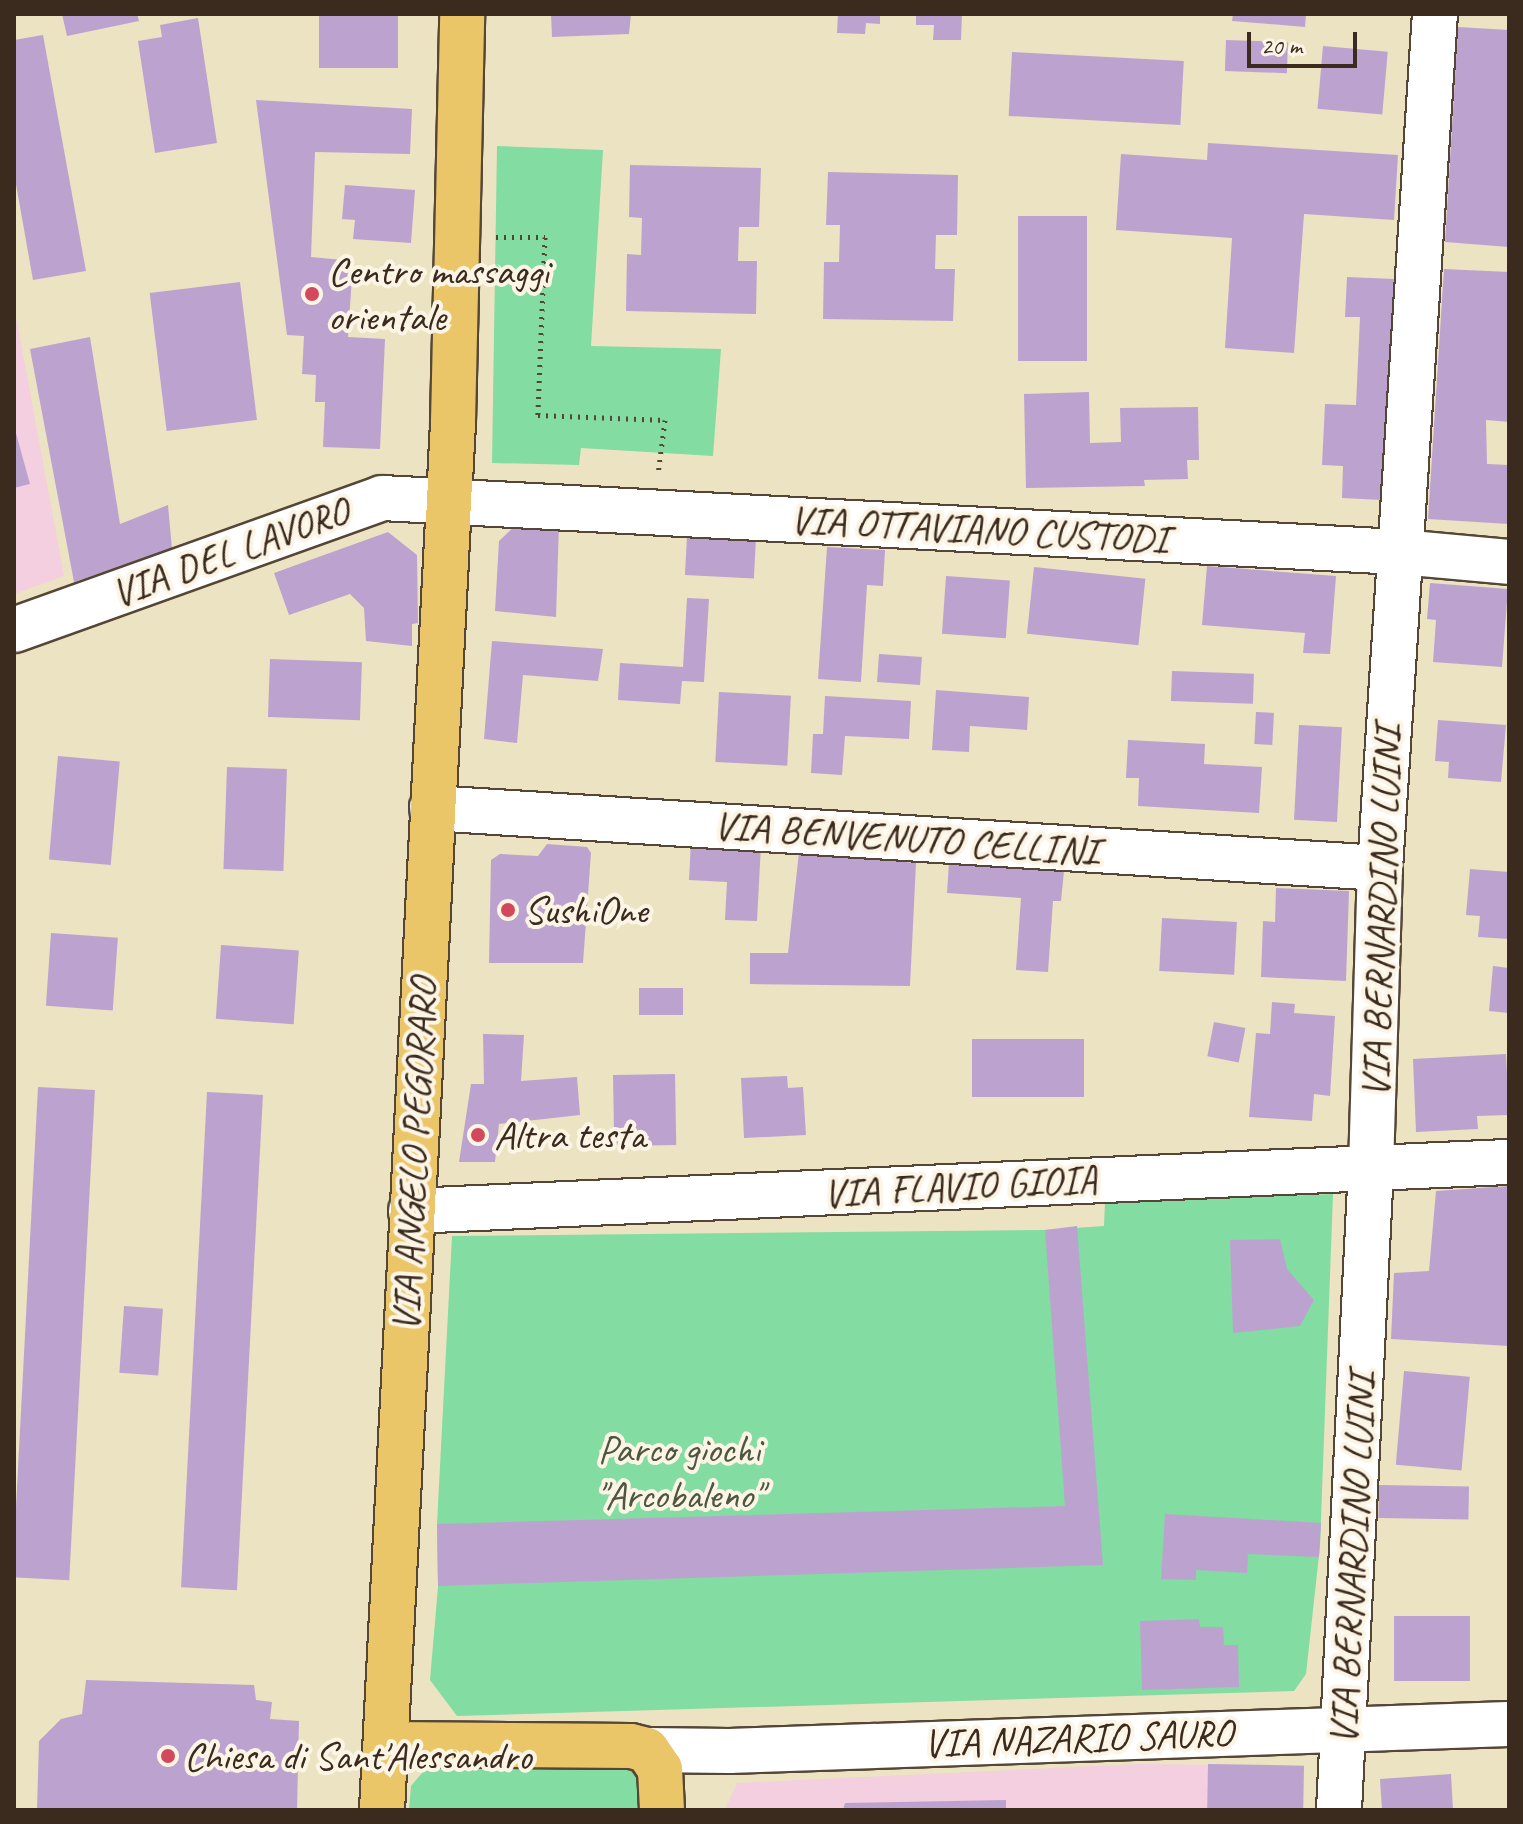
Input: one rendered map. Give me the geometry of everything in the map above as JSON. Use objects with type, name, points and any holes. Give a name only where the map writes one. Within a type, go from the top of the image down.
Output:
[{"type":"main road","name":"VIA ANGELO PEGORARO","points":[[382,1810],[388,1744],[389,1653],[449,501],[462,14]]},
{"type":"main road","points":[[388,1744],[631,1746],[647,1750],[660,1769],[662,1802]]},
{"type":"street","name":"VIA BERNARDINO LUINI","points":[[1339,1810],[1371,1168],[1380,868],[1435,14]]},
{"type":"street","name":"VIA DEL LAVORO","points":[[14,630],[382,498],[449,501]]},
{"type":"street","name":"VIA OTTAVIANO CUSTODI","points":[[449,501],[1400,552],[1509,562]]},
{"type":"street","name":"VIA BENVENUTO CELLINI","points":[[432,808],[1380,868]]},
{"type":"street","name":"VIA FLAVIO GIOIA","points":[[411,1211],[1509,1162]]},
{"type":"street","name":"VIA NAZARIO SAURO","points":[[647,1750],[708,1751],[1509,1724]]},
{"type":"street","points":[[662,1802],[678,1769],[708,1751]]},
{"type":"path","points":[[457,238],[545,237],[538,415],[665,420],[653,512]]},
{"type":"shaded area","points":[[14,306],[64,576],[14,594]]},
{"type":"shaded area","points":[[1140,1764],[1304,1766],[1302,1810],[725,1810],[737,1783]]},
{"type":"green space","points":[[497,146],[603,150],[591,346],[721,349],[713,456],[581,448],[579,465],[492,463]]},
{"type":"green space","name":"Parco giochi \"Arcobaleno\"","points":[[1333,1194],[1320,1546],[1306,1674],[1294,1691],[457,1716],[430,1680],[438,1587],[437,1524],[452,1236],[1045,1230],[1104,1226],[1105,1202]]},
{"type":"green space","points":[[486,1757],[638,1768],[642,1810],[409,1810],[411,1786],[427,1767]]},
{"type":"building","points":[[62,14],[137,14],[139,21],[67,36]]},
{"type":"building","points":[[319,14],[398,14],[398,68],[319,68]]},
{"type":"building","points":[[551,14],[631,14],[629,34],[552,37]]},
{"type":"building","points":[[838,14],[880,14],[880,24],[866,23],[865,34],[837,33]]},
{"type":"building","points":[[916,14],[962,14],[961,40],[933,40],[934,25],[916,25]]},
{"type":"building","points":[[1233,14],[1306,14],[1305,27],[1232,21]]},
{"type":"building","points":[[198,18],[217,143],[155,153],[138,41],[162,37],[160,25]]},
{"type":"building","points":[[1458,27],[1509,30],[1509,247],[1445,242]]},
{"type":"building","points":[[43,35],[86,271],[33,280],[14,173],[14,40]]},
{"type":"building","points":[[1226,40],[1288,42],[1287,73],[1225,71]]},
{"type":"building","points":[[1323,46],[1388,52],[1382,114],[1318,109]]},
{"type":"building","points":[[1012,52],[1184,61],[1180,125],[1009,116]]},
{"type":"building","points":[[256,100],[412,109],[410,154],[315,152],[311,257],[353,261],[348,337],[385,339],[380,449],[323,447],[325,402],[315,402],[316,375],[302,374],[304,336],[287,335]]},
{"type":"building","points":[[1208,143],[1398,155],[1394,220],[1304,214],[1294,353],[1225,348],[1232,238],[1116,230],[1121,154],[1207,160]]},
{"type":"building","points":[[630,165],[761,168],[759,227],[739,227],[738,261],[757,261],[756,314],[626,311],[627,254],[641,255],[642,218],[629,217]]},
{"type":"building","points":[[828,172],[958,175],[957,235],[936,235],[935,269],[955,269],[953,321],[823,319],[824,262],[839,262],[840,225],[826,225]]},
{"type":"building","points":[[345,185],[415,190],[411,243],[353,239],[355,220],[342,219]]},
{"type":"building","points":[[1018,216],[1087,216],[1087,361],[1018,361]]},
{"type":"building","points":[[1444,269],[1509,272],[1509,422],[1486,420],[1487,464],[1509,465],[1509,524],[1428,519]]},
{"type":"building","points":[[1347,277],[1394,279],[1382,500],[1342,498],[1343,466],[1322,465],[1325,404],[1356,405],[1360,317],[1345,317]]},
{"type":"building","points":[[240,282],[257,420],[167,431],[150,293]]},
{"type":"building","points":[[90,337],[120,524],[168,505],[172,549],[74,582],[30,349]]},
{"type":"building","points":[[1089,392],[1090,443],[1121,442],[1120,408],[1198,407],[1199,460],[1187,460],[1188,479],[1144,480],[1145,486],[1026,488],[1024,394]]},
{"type":"building","points":[[14,426],[30,484],[14,488]]},
{"type":"building","points":[[517,524],[559,524],[556,617],[495,611],[499,541]]},
{"type":"building","points":[[388,532],[417,555],[418,623],[412,624],[412,646],[366,641],[364,608],[350,594],[289,615],[274,573]]},
{"type":"building","points":[[687,536],[756,540],[754,579],[685,575]]},
{"type":"building","points":[[827,547],[885,550],[883,586],[867,585],[861,682],[818,679]]},
{"type":"building","points":[[1207,566],[1336,576],[1330,654],[1303,653],[1305,633],[1202,625]]},
{"type":"building","points":[[1034,567],[1145,579],[1138,645],[1027,634]]},
{"type":"building","points":[[946,576],[1010,580],[1006,638],[942,634]]},
{"type":"building","points":[[1430,583],[1508,589],[1502,667],[1433,662],[1436,620],[1427,619]]},
{"type":"building","points":[[687,598],[709,599],[704,682],[682,681],[680,704],[618,700],[620,663],[683,667]]},
{"type":"building","points":[[492,641],[603,649],[598,681],[523,675],[517,743],[484,739]]},
{"type":"building","points":[[879,654],[922,657],[920,685],[877,682]]},
{"type":"building","points":[[270,659],[362,662],[360,720],[268,717]]},
{"type":"building","points":[[1172,671],[1254,674],[1253,704],[1171,701]]},
{"type":"building","points":[[936,690],[1029,697],[1027,730],[970,726],[969,752],[932,750]]},
{"type":"building","points":[[719,692],[791,696],[787,766],[715,762]]},
{"type":"building","points":[[825,696],[911,701],[909,739],[845,736],[842,775],[811,773],[813,734],[823,734]]},
{"type":"building","points":[[1256,712],[1274,713],[1272,745],[1254,744]]},
{"type":"building","points":[[1438,720],[1506,725],[1501,782],[1448,778],[1449,762],[1435,761]]},
{"type":"building","points":[[1299,725],[1342,727],[1337,822],[1294,820]]},
{"type":"building","points":[[1128,740],[1205,744],[1204,764],[1262,767],[1259,813],[1138,806],[1139,778],[1126,778]]},
{"type":"building","points":[[58,756],[120,761],[111,865],[49,860]]},
{"type":"building","points":[[227,767],[287,769],[283,871],[223,869]]},
{"type":"building","points":[[691,841],[761,845],[757,921],[725,920],[727,882],[689,880]]},
{"type":"building","points":[[547,844],[587,847],[591,853],[583,963],[489,963],[491,860],[500,854],[538,856]]},
{"type":"building","points":[[799,852],[916,863],[910,986],[750,984],[750,953],[788,953]]},
{"type":"building","points":[[949,862],[1064,871],[1061,901],[1053,901],[1048,972],[1016,970],[1021,898],[947,893]]},
{"type":"building","points":[[1470,869],[1509,872],[1509,939],[1478,937],[1480,916],[1466,915]]},
{"type":"building","points":[[1276,888],[1349,891],[1346,981],[1261,977],[1263,921],[1275,922]]},
{"type":"building","points":[[1162,918],[1237,922],[1234,975],[1159,971]]},
{"type":"building","points":[[51,933],[118,938],[113,1010],[46,1006]]},
{"type":"building","points":[[221,945],[299,950],[294,1024],[216,1019]]},
{"type":"building","points":[[1493,966],[1509,968],[1509,1013],[1489,1011]]},
{"type":"building","points":[[639,988],[683,988],[683,1015],[639,1015]]},
{"type":"building","points":[[1272,1002],[1295,1004],[1294,1013],[1335,1016],[1330,1096],[1314,1094],[1312,1121],[1249,1117],[1256,1033],[1270,1034]]},
{"type":"building","points":[[1214,1022],[1245,1028],[1239,1062],[1207,1056]]},
{"type":"building","points":[[483,1034],[524,1035],[521,1081],[577,1077],[580,1115],[499,1124],[495,1162],[459,1162],[471,1084],[484,1084]]},
{"type":"building","points":[[972,1039],[1084,1039],[1084,1097],[972,1097]]},
{"type":"building","points":[[1506,1054],[1509,1115],[1477,1116],[1478,1129],[1416,1132],[1413,1059]]},
{"type":"building","points":[[675,1074],[676,1145],[614,1146],[613,1075]]},
{"type":"building","points":[[787,1076],[788,1088],[803,1087],[806,1135],[744,1138],[741,1078]]},
{"type":"building","points":[[38,1087],[95,1090],[69,1580],[14,1577]]},
{"type":"building","points":[[207,1092],[263,1095],[237,1590],[181,1587]]},
{"type":"building","points":[[1509,1186],[1509,1346],[1391,1339],[1394,1273],[1429,1271],[1436,1191]]},
{"type":"building","points":[[1077,1226],[1103,1565],[438,1586],[437,1524],[1065,1506],[1045,1230]]},
{"type":"building","points":[[1280,1239],[1287,1269],[1314,1300],[1300,1326],[1233,1333],[1230,1240]]},
{"type":"building","points":[[124,1306],[163,1309],[158,1376],[119,1373]]},
{"type":"building","points":[[1404,1371],[1470,1377],[1462,1470],[1396,1465]]},
{"type":"building","points":[[1379,1485],[1469,1487],[1468,1520],[1378,1518]]},
{"type":"building","points":[[1165,1514],[1321,1523],[1319,1557],[1248,1554],[1247,1573],[1196,1570],[1196,1580],[1161,1579]]},
{"type":"building","points":[[1394,1616],[1470,1616],[1470,1681],[1394,1681]]},
{"type":"building","points":[[1199,1619],[1200,1627],[1223,1627],[1224,1645],[1238,1645],[1239,1687],[1142,1690],[1140,1621]]},
{"type":"building","name":"Chiesa di Sant'Alessandro","points":[[86,1680],[254,1685],[256,1700],[272,1702],[270,1719],[299,1721],[297,1810],[37,1810],[39,1741],[61,1719],[82,1714]]},
{"type":"building","points":[[1208,1764],[1304,1766],[1303,1810],[1207,1810]]},
{"type":"building","points":[[1451,1774],[1453,1810],[1382,1810],[1380,1779]]},
{"type":"building","points":[[1006,1800],[1006,1810],[843,1810],[845,1803]]},
{"type":"place","name":"Centro massaggi orientale","points":[[312,294]]},
{"type":"place","name":"SushiOne","points":[[508,910]]},
{"type":"place","name":"Altra testa","points":[[478,1135]]},
{"type":"place","name":"Chiesa di Sant'Alessandro","points":[[168,1756]]}]
